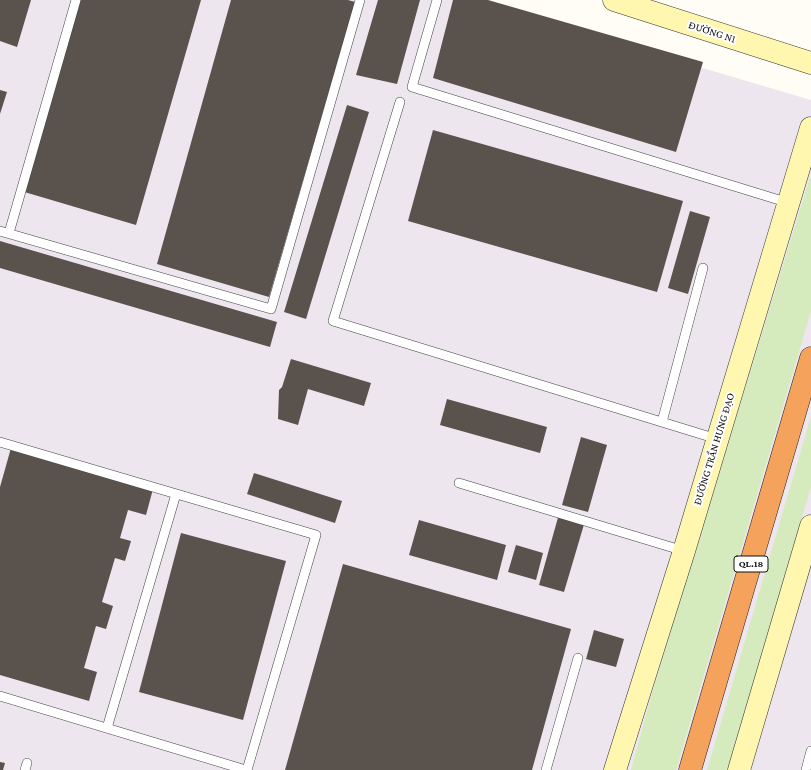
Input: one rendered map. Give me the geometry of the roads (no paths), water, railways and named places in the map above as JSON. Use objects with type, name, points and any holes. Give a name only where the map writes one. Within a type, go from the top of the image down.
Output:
[{"type":"highway","name":"QL.18","points":[[690,770],[811,358]]},
{"type":"main road","name":"ĐƯỜNG N1","points":[[614,0],[811,63]]},
{"type":"main road","name":"ĐƯỜNG TRẦN HƯNG ĐẠO","points":[[615,770],[684,550],[811,128]]},
{"type":"main road","points":[[739,770],[811,526]]},
{"type":"lane","points":[[76,0],[4,232],[271,309],[360,0]]},
{"type":"lane","points":[[436,0],[412,87],[789,203]]},
{"type":"lane","points":[[400,102],[332,321],[717,439]]},
{"type":"lane","points":[[662,422],[703,268]]},
{"type":"lane","points":[[0,442],[316,535],[246,770],[0,696]]},
{"type":"lane","points":[[459,483],[684,550]]},
{"type":"lane","points":[[107,728],[176,494]]},
{"type":"lane","points":[[546,770],[578,658]]},
{"type":"lane","points":[[806,770],[811,751]]}]
